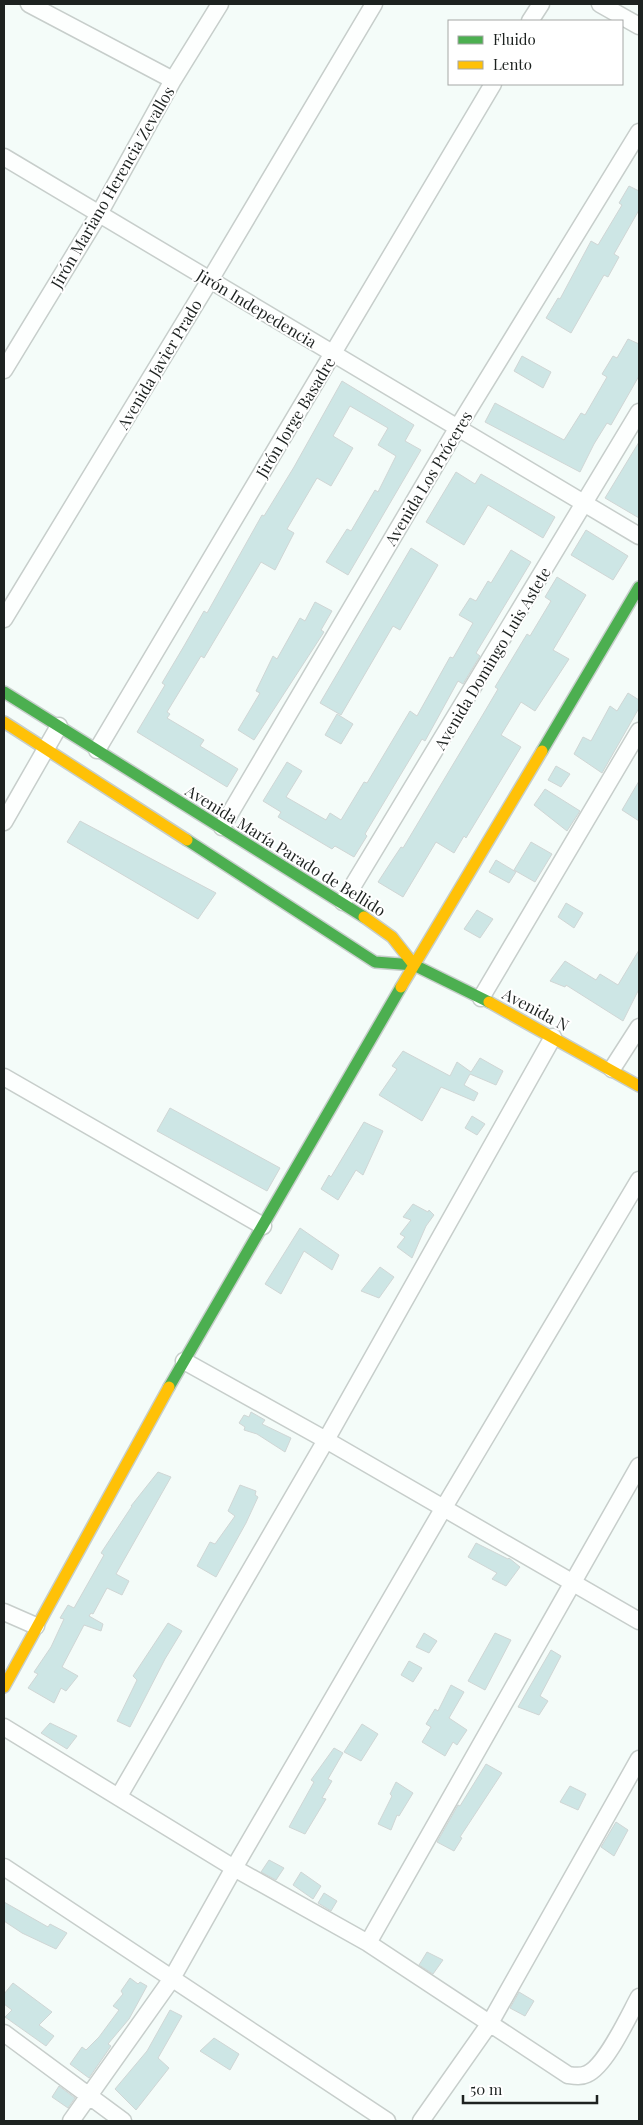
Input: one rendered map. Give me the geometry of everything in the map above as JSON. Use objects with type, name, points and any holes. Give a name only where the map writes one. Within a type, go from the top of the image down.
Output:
[{"type":"street","points":[[30,4],[173,80]]},
{"type":"street","name":"Jirón Mariano Herencia Zevallos","points":[[4,370],[9,348],[99,214],[173,80],[220,4]]},
{"type":"street","name":"Avenida Javier Prado","points":[[4,619],[210,280],[374,4]]},
{"type":"street","points":[[531,20],[541,4]]},
{"type":"street","points":[[600,4],[639,26]]},
{"type":"street","name":"Jirón Jorge Basadre","points":[[97,750],[492,85]]},
{"type":"street","name":"Avenida Los Próceres","points":[[222,827],[458,427],[639,132]]},
{"type":"street","name":"Jirón Indepedencia","points":[[4,157],[639,536]]},
{"type":"street","name":"Avenida Domingo Luis Astete","points":[[343,902],[639,412]]},
{"type":"street","points":[[4,1687],[184,1361],[414,965],[639,586]]},
{"type":"street","name":"Avenida María Parado de Bellido","points":[[4,692],[343,902],[392,937],[414,965]]},
{"type":"street","points":[[4,722],[375,962],[414,965]]},
{"type":"street","points":[[4,822],[59,726]]},
{"type":"street","points":[[481,998],[639,731]]},
{"type":"street","name":"Avenida N","points":[[414,965],[481,998],[612,1069],[639,1086]]},
{"type":"street","points":[[612,1069],[639,1027]]},
{"type":"street","points":[[119,1796],[326,1440],[553,1037]]},
{"type":"street","points":[[4,1077],[263,1226]]},
{"type":"street","points":[[71,2121],[171,1980],[443,1509],[639,1180]]},
{"type":"street","points":[[184,1361],[326,1440],[639,1620]]},
{"type":"street","points":[[368,1943],[639,1466]]},
{"type":"street","points":[[4,1612],[36,1626]]},
{"type":"street","points":[[4,1727],[234,1868],[368,1943],[568,2074],[578,2076],[589,2074],[601,2062],[639,1997]]},
{"type":"street","points":[[421,2121],[490,2023],[639,1759]]},
{"type":"street","points":[[4,1867],[171,1980],[387,2121]]},
{"type":"street","points":[[4,2033],[88,2097],[123,2121]]},
{"type":"building","points":[[629,186],[639,191],[639,210],[614,254],[619,257],[608,277],[604,275],[571,333],[546,318],[558,298],[560,299],[591,241],[598,245],[622,205],[619,203]]},
{"type":"building","points":[[628,339],[639,344],[639,376],[611,425],[607,423],[594,444],[580,472],[485,422],[495,403],[564,440],[581,413],[585,415],[607,377],[602,374],[613,356],[617,358]]},
{"type":"building","points":[[522,356],[551,372],[543,388],[514,371]]},
{"type":"building","points":[[342,381],[414,425],[405,441],[421,450],[348,575],[326,562],[347,529],[351,531],[375,490],[378,492],[396,456],[378,445],[388,428],[350,406],[333,436],[353,448],[331,486],[317,478],[287,529],[294,533],[275,570],[261,562],[204,658],[201,656],[167,712],[170,714],[167,718],[204,740],[200,746],[238,769],[227,787],[137,732],[165,685],[162,683],[204,611],[207,613],[262,515],[264,516],[294,467]]},
{"type":"building","points":[[639,442],[639,518],[605,498]]},
{"type":"building","points":[[456,472],[475,484],[481,474],[555,517],[543,538],[488,505],[464,545],[426,522]]},
{"type":"building","points":[[586,530],[628,556],[613,580],[571,555]]},
{"type":"building","points":[[411,548],[438,565],[400,630],[393,626],[341,715],[320,703]]},
{"type":"building","points":[[511,550],[531,562],[476,653],[480,656],[463,684],[458,681],[425,741],[422,739],[365,834],[367,836],[354,857],[335,846],[332,849],[278,817],[281,812],[263,801],[287,762],[302,771],[286,797],[326,820],[330,813],[341,820],[364,782],[367,783],[410,711],[417,716],[450,657],[453,658],[473,623],[459,615],[470,598],[476,601],[488,581],[491,583]]},
{"type":"building","points":[[557,577],[586,595],[553,650],[569,659],[535,711],[521,702],[501,735],[521,747],[466,838],[464,836],[454,853],[436,842],[403,897],[378,882],[401,847],[403,848],[498,689],[495,687],[527,634],[530,636],[551,601],[545,597]]},
{"type":"building","points":[[315,602],[332,611],[321,630],[324,632],[254,740],[238,730],[260,693],[256,691],[273,656],[277,659],[300,618],[305,621]]},
{"type":"building","points":[[628,693],[639,700],[639,708],[602,773],[574,754],[583,737],[591,741],[610,706],[617,711]]},
{"type":"building","points":[[337,714],[353,724],[341,744],[325,735]]},
{"type":"building","points":[[556,766],[570,774],[561,787],[548,780]]},
{"type":"building","points":[[639,781],[639,821],[622,810]]},
{"type":"building","points":[[545,789],[580,811],[567,831],[534,805]]},
{"type":"building","points":[[80,821],[216,893],[198,919],[67,842]]},
{"type":"building","points":[[531,842],[552,854],[535,882],[514,870]]},
{"type":"building","points":[[496,860],[516,872],[509,883],[489,872]]},
{"type":"building","points":[[566,903],[583,913],[574,928],[558,917]]},
{"type":"building","points":[[477,910],[493,919],[480,938],[464,929]]},
{"type":"building","points":[[639,950],[639,989],[623,1021],[566,985],[565,987],[550,981],[565,961],[596,980],[600,974],[618,985]]},
{"type":"building","points":[[403,1051],[450,1076],[457,1062],[471,1072],[480,1058],[503,1071],[496,1085],[470,1074],[464,1085],[478,1093],[474,1101],[441,1087],[422,1121],[379,1095],[397,1069],[392,1066]]},
{"type":"building","points":[[170,1108],[280,1168],[267,1191],[157,1131]]},
{"type":"building","points":[[472,1116],[485,1124],[477,1135],[465,1128]]},
{"type":"building","points":[[364,1122],[383,1131],[363,1175],[356,1170],[338,1200],[321,1189],[329,1175],[331,1177]]},
{"type":"building","points":[[413,1204],[428,1212],[429,1210],[434,1215],[426,1226],[412,1258],[397,1247],[405,1237],[400,1234],[411,1220],[403,1217]]},
{"type":"building","points":[[300,1228],[339,1255],[332,1270],[304,1251],[281,1294],[265,1284]]},
{"type":"building","points":[[380,1267],[394,1277],[379,1298],[361,1291]]},
{"type":"building","points":[[251,1412],[265,1420],[262,1424],[291,1438],[285,1452],[257,1434],[244,1430],[245,1427],[239,1423],[244,1415],[249,1417]]},
{"type":"building","points":[[158,1472],[171,1477],[116,1574],[129,1581],[122,1595],[107,1588],[93,1614],[91,1613],[89,1616],[103,1624],[101,1631],[84,1625],[62,1667],[78,1676],[66,1691],[61,1688],[54,1703],[28,1688],[38,1674],[34,1672],[51,1647],[64,1619],[60,1618],[68,1605],[74,1608],[104,1555],[101,1553],[131,1506]]},
{"type":"building","points":[[240,1485],[256,1491],[255,1495],[258,1497],[216,1577],[197,1566],[210,1542],[215,1544],[235,1516],[228,1511]]},
{"type":"building","points":[[476,1543],[509,1558],[520,1567],[506,1586],[492,1579],[497,1573],[468,1557]]},
{"type":"building","points":[[168,1623],[182,1631],[165,1659],[130,1727],[117,1721],[137,1680],[133,1676]]},
{"type":"building","points":[[424,1633],[437,1641],[429,1653],[416,1647]]},
{"type":"building","points":[[495,1633],[511,1640],[485,1690],[468,1681]]},
{"type":"building","points":[[551,1650],[561,1656],[540,1696],[548,1701],[539,1715],[518,1707]]},
{"type":"building","points":[[409,1661],[422,1668],[413,1682],[401,1675]]},
{"type":"building","points":[[451,1685],[464,1692],[449,1718],[467,1730],[457,1745],[453,1742],[445,1756],[422,1742],[431,1727],[426,1724],[435,1709],[438,1711]]},
{"type":"building","points":[[50,1723],[77,1736],[67,1749],[41,1733]]},
{"type":"building","points":[[362,1724],[378,1734],[361,1761],[344,1752]]},
{"type":"building","points":[[334,1748],[343,1753],[328,1779],[332,1781],[322,1798],[326,1799],[305,1834],[289,1827],[314,1782],[311,1780]]},
{"type":"building","points":[[486,1764],[502,1773],[460,1837],[462,1838],[454,1851],[437,1842],[458,1805],[460,1806]]},
{"type":"building","points":[[396,1782],[413,1793],[399,1816],[397,1815],[391,1830],[378,1824],[392,1796],[390,1794]]},
{"type":"building","points":[[570,1786],[586,1794],[578,1810],[560,1802]]},
{"type":"building","points":[[616,1822],[628,1830],[614,1856],[601,1847]]},
{"type":"building","points":[[269,1860],[284,1868],[276,1880],[261,1872]]},
{"type":"building","points":[[301,1872],[321,1886],[313,1899],[293,1885]]},
{"type":"building","points":[[324,1893],[337,1901],[331,1911],[318,1903]]},
{"type":"building","points":[[4,1902],[48,1927],[50,1924],[67,1933],[56,1949],[22,1933],[4,1921]]},
{"type":"building","points":[[427,1952],[443,1960],[433,1974],[419,1965]]},
{"type":"building","points":[[130,1978],[138,1984],[140,1982],[147,1986],[129,2019],[108,2044],[111,2046],[89,2078],[70,2064],[82,2047],[86,2050],[99,2037],[119,2010],[113,2006],[123,1994],[121,1991]]},
{"type":"building","points":[[13,1983],[52,2012],[39,2025],[54,2036],[46,2046],[5,2017],[12,2010],[4,2004],[4,1994]]},
{"type":"building","points":[[519,1992],[534,2001],[525,2016],[510,2008]]},
{"type":"building","points":[[170,2010],[182,2016],[158,2058],[169,2068],[136,2110],[115,2089],[147,2051]]},
{"type":"building","points":[[214,2038],[239,2054],[230,2070],[200,2051]]},
{"type":"building","points":[[59,2086],[75,2098],[68,2108],[52,2097]]},
{"type":"traffic: fast","points":[[542,751],[639,587]]},
{"type":"traffic: fast","points":[[4,692],[364,917]]},
{"type":"traffic: fast","points":[[187,840],[375,962],[414,965],[489,1002]]},
{"type":"traffic: fast","points":[[169,1387],[401,987]]},
{"type":"traffic: slow","points":[[4,722],[187,840]]},
{"type":"traffic: slow","points":[[401,987],[542,751]]},
{"type":"traffic: slow","points":[[364,917],[392,937],[414,965]]},
{"type":"traffic: slow","points":[[489,1002],[639,1086]]},
{"type":"traffic: slow","points":[[4,1687],[169,1387]]}]
